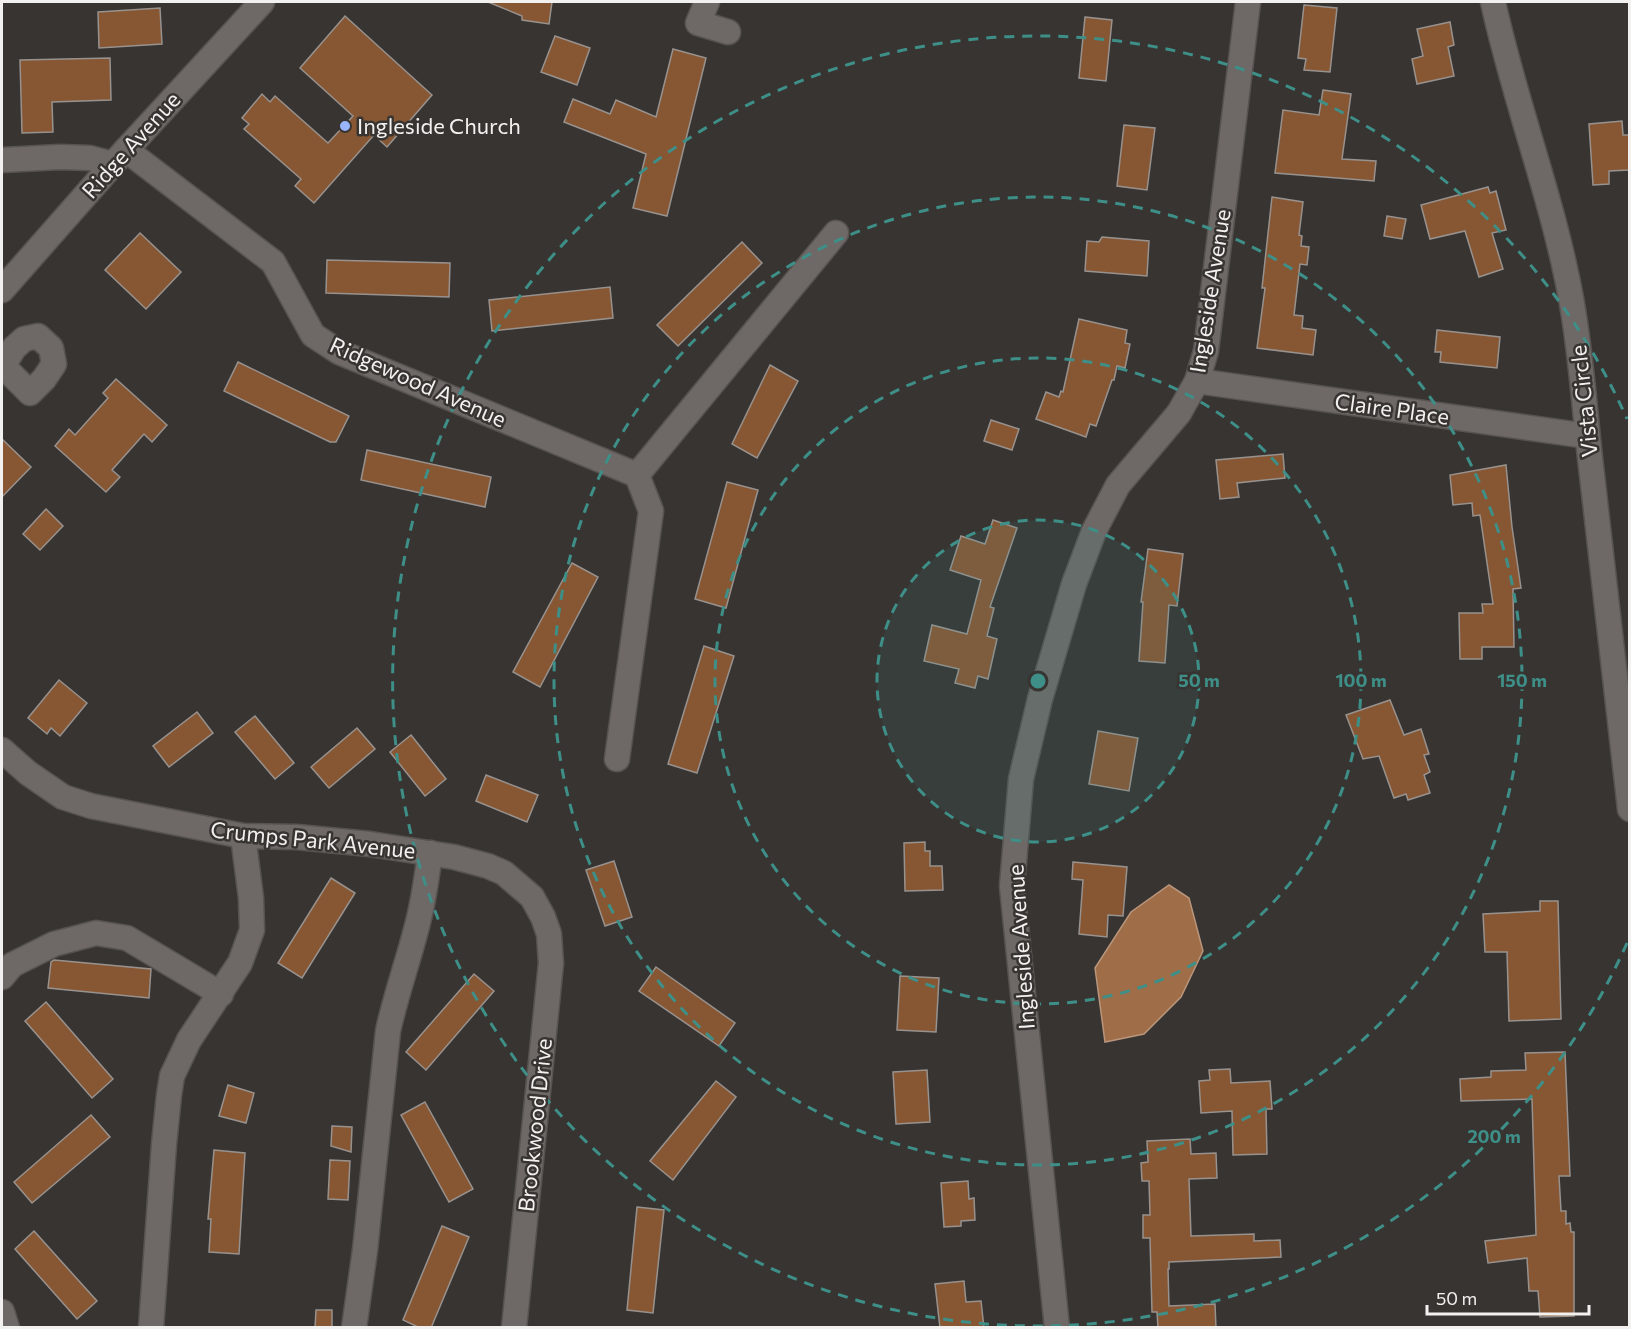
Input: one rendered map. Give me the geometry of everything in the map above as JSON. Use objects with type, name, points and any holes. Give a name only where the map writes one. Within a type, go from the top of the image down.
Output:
[{"type":"street","name":"Ridge Avenue","points":[[2,290],[119,157],[262,2]]},
{"type":"street","points":[[707,2],[698,23],[728,32]]},
{"type":"street","name":"Ingleside Avenue","points":[[1057,1328],[1012,886],[1021,779],[1040,699],[1074,584],[1094,531],[1118,485],[1179,413],[1197,381],[1206,351],[1248,2]]},
{"type":"street","name":"Vista Circle","points":[[1493,2],[1510,75],[1557,232],[1572,302],[1629,808]]},
{"type":"street","points":[[2,160],[119,157]]},
{"type":"street","name":"Ridgewood Avenue","points":[[119,157],[273,262],[314,335],[339,352],[638,475]]},
{"type":"street","points":[[618,759],[651,511],[638,475],[836,233]]},
{"type":"street","name":"Claire Place","points":[[1197,381],[1587,436]]},
{"type":"street","name":"Crumps Park Avenue","points":[[2,750],[28,773],[63,798],[91,806],[243,836],[297,837],[370,844],[454,857],[488,866],[504,873],[532,897],[545,923]]},
{"type":"street","points":[[151,1328],[164,1144],[172,1077],[189,1040],[240,963],[252,930],[251,898],[243,836]]},
{"type":"street","points":[[354,1328],[388,1031],[424,896],[430,853]]},
{"type":"street","name":"Brookwood Drive","points":[[514,1328],[549,990],[551,963],[549,934],[545,923]]},
{"type":"street","points":[[2,977],[12,965],[54,944],[96,933],[126,938],[221,994]]},
{"type":"street","points":[[2,1312],[7,1328]]},
{"type":"shaded area","points":[[1169,885],[1189,898],[1203,951],[1181,997],[1144,1034],[1105,1042],[1095,968],[1131,912]]},
{"type":"building","points":[[488,2],[552,2],[549,24],[522,20],[522,16]]},
{"type":"building","points":[[1304,5],[1337,8],[1330,72],[1304,70],[1306,59],[1298,58]]},
{"type":"building","points":[[160,8],[162,44],[99,48],[98,12]]},
{"type":"building","points":[[345,16],[432,95],[387,147],[374,135],[314,203],[295,186],[301,179],[244,129],[249,124],[242,118],[262,94],[270,102],[275,96],[328,143],[353,116],[300,68]]},
{"type":"building","points":[[1085,17],[1112,20],[1106,81],[1079,78]]},
{"type":"building","points":[[1450,22],[1454,45],[1448,47],[1454,76],[1417,84],[1412,59],[1423,56],[1417,29]]},
{"type":"building","points":[[555,36],[590,48],[577,85],[541,72]]},
{"type":"building","points":[[673,49],[706,58],[667,216],[633,208],[646,154],[564,122],[573,99],[610,114],[616,100],[656,117]]},
{"type":"building","points":[[110,58],[111,100],[52,102],[53,132],[22,133],[20,60]]},
{"type":"building","points":[[1323,90],[1351,94],[1342,159],[1376,161],[1374,181],[1275,173],[1283,110],[1319,115]]},
{"type":"building","points":[[1622,121],[1623,135],[1629,135],[1629,170],[1609,171],[1609,184],[1593,185],[1589,124]]},
{"type":"building","points":[[1124,125],[1155,128],[1147,190],[1117,186]]},
{"type":"building","points":[[1488,187],[1490,193],[1496,191],[1506,230],[1492,233],[1503,269],[1479,277],[1465,231],[1430,239],[1421,205]]},
{"type":"building","points":[[1272,197],[1303,202],[1299,235],[1302,236],[1301,246],[1309,247],[1307,265],[1300,264],[1294,315],[1303,316],[1302,328],[1316,330],[1313,355],[1257,348],[1265,288],[1262,288]]},
{"type":"building","points":[[1387,216],[1406,219],[1402,239],[1384,236]]},
{"type":"building","points":[[140,233],[181,272],[146,309],[105,270]]},
{"type":"building","points":[[1102,237],[1149,241],[1147,276],[1085,271],[1087,241],[1099,242]]},
{"type":"building","points":[[742,242],[762,263],[678,346],[657,325]]},
{"type":"building","points":[[327,260],[450,263],[449,297],[326,293]]},
{"type":"building","points":[[610,287],[613,318],[492,331],[489,300]]},
{"type":"building","points":[[1079,319],[1127,330],[1125,343],[1130,344],[1125,368],[1117,366],[1096,426],[1090,424],[1086,437],[1036,419],[1046,392],[1059,397],[1061,391],[1063,392]]},
{"type":"building","points":[[1437,330],[1500,337],[1497,368],[1440,362],[1441,352],[1435,352]]},
{"type":"building","points":[[238,362],[349,416],[336,442],[330,442],[224,391]]},
{"type":"building","points":[[770,365],[798,381],[757,458],[732,444]]},
{"type":"building","points":[[116,379],[167,425],[152,442],[144,434],[112,470],[120,477],[106,492],[55,446],[69,429],[75,435],[108,398],[103,393]]},
{"type":"building","points":[[991,420],[1019,429],[1012,450],[984,441]]},
{"type":"building","points":[[2,439],[31,467],[2,497]]},
{"type":"building","points":[[367,450],[491,477],[485,507],[361,480]]},
{"type":"building","points":[[1283,454],[1285,478],[1237,483],[1239,497],[1220,499],[1216,460]]},
{"type":"building","points":[[1506,465],[1521,588],[1513,589],[1514,647],[1482,647],[1482,659],[1460,659],[1459,613],[1483,613],[1482,604],[1493,604],[1480,515],[1473,516],[1472,503],[1453,505],[1450,475]]},
{"type":"building","points":[[727,482],[758,490],[726,608],[695,599]]},
{"type":"building","points":[[46,509],[63,526],[40,550],[23,534]]},
{"type":"building","points":[[993,520],[1017,528],[990,607],[994,608],[987,636],[997,639],[988,679],[978,676],[975,688],[955,683],[959,669],[924,661],[932,625],[967,634],[981,580],[950,570],[961,536],[985,544]]},
{"type":"building","points":[[1148,549],[1183,554],[1177,606],[1169,605],[1165,663],[1139,661],[1143,602],[1141,602]]},
{"type":"building","points":[[572,563],[598,577],[540,687],[513,672]]},
{"type":"building","points":[[704,646],[734,656],[697,773],[668,764]]},
{"type":"building","points":[[59,680],[87,703],[60,736],[51,728],[47,734],[28,718]]},
{"type":"building","points":[[1390,700],[1404,735],[1421,729],[1429,754],[1424,755],[1430,772],[1424,775],[1430,793],[1408,800],[1406,794],[1394,798],[1379,756],[1363,759],[1346,715]]},
{"type":"building","points":[[197,712],[213,733],[169,767],[153,746]]},
{"type":"building","points":[[255,716],[294,763],[275,779],[235,732]]},
{"type":"building","points":[[357,728],[375,749],[329,788],[311,767]]},
{"type":"building","points":[[1098,731],[1138,738],[1129,791],[1089,784]]},
{"type":"building","points":[[411,735],[446,779],[425,796],[390,752]]},
{"type":"building","points":[[486,775],[538,795],[527,822],[476,801]]},
{"type":"building","points":[[925,842],[925,851],[930,851],[930,866],[942,866],[943,890],[905,891],[904,843]]},
{"type":"building","points":[[614,861],[632,917],[605,926],[586,870]]},
{"type":"building","points":[[1073,862],[1127,867],[1123,916],[1108,915],[1107,937],[1079,934],[1083,880],[1072,879]]},
{"type":"building","points":[[331,878],[355,893],[302,978],[278,963]]},
{"type":"building","points":[[1540,901],[1558,901],[1561,1019],[1509,1021],[1507,952],[1485,952],[1483,914],[1540,911]]},
{"type":"building","points":[[54,960],[151,969],[149,998],[48,988],[51,962]]},
{"type":"building","points":[[656,967],[735,1023],[719,1046],[639,991]]},
{"type":"building","points":[[474,974],[494,991],[426,1070],[406,1052]]},
{"type":"building","points":[[900,976],[939,978],[936,1032],[897,1030]]},
{"type":"building","points":[[46,1002],[113,1079],[92,1098],[25,1021]]},
{"type":"building","points":[[1565,1052],[1570,1176],[1559,1176],[1561,1211],[1566,1211],[1566,1224],[1570,1223],[1571,1232],[1574,1232],[1574,1316],[1540,1317],[1538,1291],[1529,1291],[1527,1258],[1488,1263],[1485,1241],[1536,1235],[1532,1099],[1461,1101],[1460,1079],[1491,1077],[1491,1071],[1526,1070],[1525,1053]]},
{"type":"building","points":[[1230,1069],[1231,1083],[1270,1081],[1272,1109],[1266,1109],[1267,1154],[1233,1155],[1232,1111],[1201,1113],[1199,1081],[1210,1080],[1209,1070]]},
{"type":"building","points":[[927,1070],[930,1122],[896,1124],[893,1072]]},
{"type":"building","points":[[716,1081],[736,1097],[673,1180],[650,1161]]},
{"type":"building","points":[[228,1085],[254,1093],[246,1123],[219,1116]]},
{"type":"building","points":[[425,1102],[473,1189],[449,1202],[401,1115]]},
{"type":"building","points":[[91,1115],[110,1137],[32,1203],[14,1182]]},
{"type":"building","points":[[332,1126],[352,1127],[351,1152],[331,1146]]},
{"type":"building","points":[[1190,1139],[1191,1154],[1216,1153],[1217,1178],[1189,1179],[1191,1236],[1254,1234],[1254,1241],[1280,1240],[1281,1257],[1169,1262],[1169,1306],[1215,1304],[1216,1328],[1158,1328],[1157,1312],[1152,1312],[1150,1238],[1143,1238],[1143,1215],[1150,1215],[1149,1181],[1142,1181],[1141,1163],[1148,1162],[1147,1141]]},
{"type":"building","points":[[214,1150],[245,1153],[239,1254],[209,1252],[211,1219],[208,1219]]},
{"type":"building","points":[[330,1160],[350,1161],[348,1200],[328,1199]]},
{"type":"building","points":[[968,1181],[969,1199],[974,1198],[975,1220],[961,1221],[961,1226],[944,1227],[941,1183]]},
{"type":"building","points":[[637,1207],[664,1210],[653,1313],[627,1310]]},
{"type":"building","points":[[442,1226],[469,1237],[431,1328],[420,1328],[403,1320]]},
{"type":"building","points":[[34,1231],[97,1301],[77,1319],[15,1249]]},
{"type":"building","points":[[964,1281],[966,1302],[981,1301],[984,1328],[940,1328],[935,1284]]},
{"type":"building","points":[[316,1310],[332,1310],[332,1328],[315,1328]]},
{"type":"place","name":"Ingleside Church","points":[[345,126]]}]
